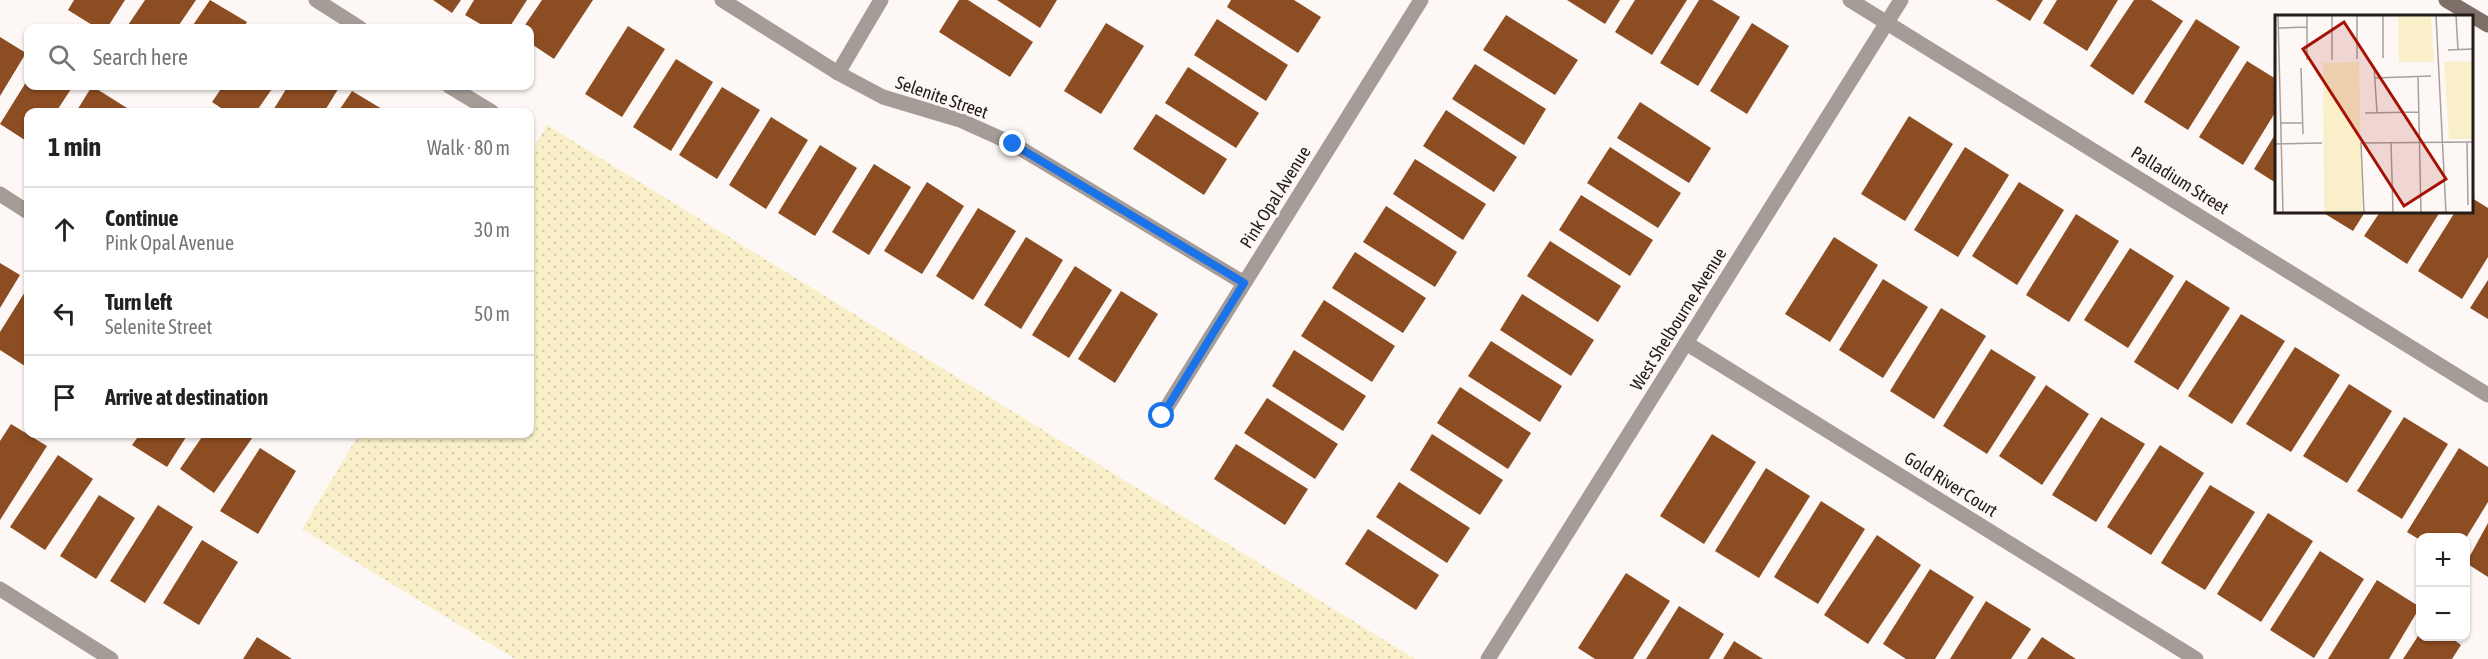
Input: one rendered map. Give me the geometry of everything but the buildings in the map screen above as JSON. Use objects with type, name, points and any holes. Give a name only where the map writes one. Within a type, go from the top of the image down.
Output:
[{"type":"main road","points":[[2446,0],[2471,15]]},
{"type":"main road","points":[[2473,16],[2488,25]]},
{"type":"street","points":[[316,0],[354,24]]},
{"type":"street","name":"Selenite Street","points":[[722,0],[838,72],[883,97],[960,120],[1013,144],[1244,283]]},
{"type":"street","points":[[838,72],[881,0]]},
{"type":"street","name":"Pink Opal Avenue","points":[[1162,416],[1422,0]]},
{"type":"street","name":"Palladium Street","points":[[1851,0],[2488,395]]},
{"type":"street","name":"West Shelbourne Avenue","points":[[1488,659],[1901,0]]},
{"type":"street","points":[[456,90],[485,108]]},
{"type":"street","points":[[0,194],[24,209]]},
{"type":"street","name":"Gold River Court","points":[[1686,343],[2196,659]]},
{"type":"street","points":[[0,589],[111,659]]},
{"type":"sand","points":[[547,125],[1415,659],[515,659],[302,529],[357,438],[534,438],[534,147]]},
{"type":"route","points":[[1013,144],[1244,283],[1162,416]]}]
